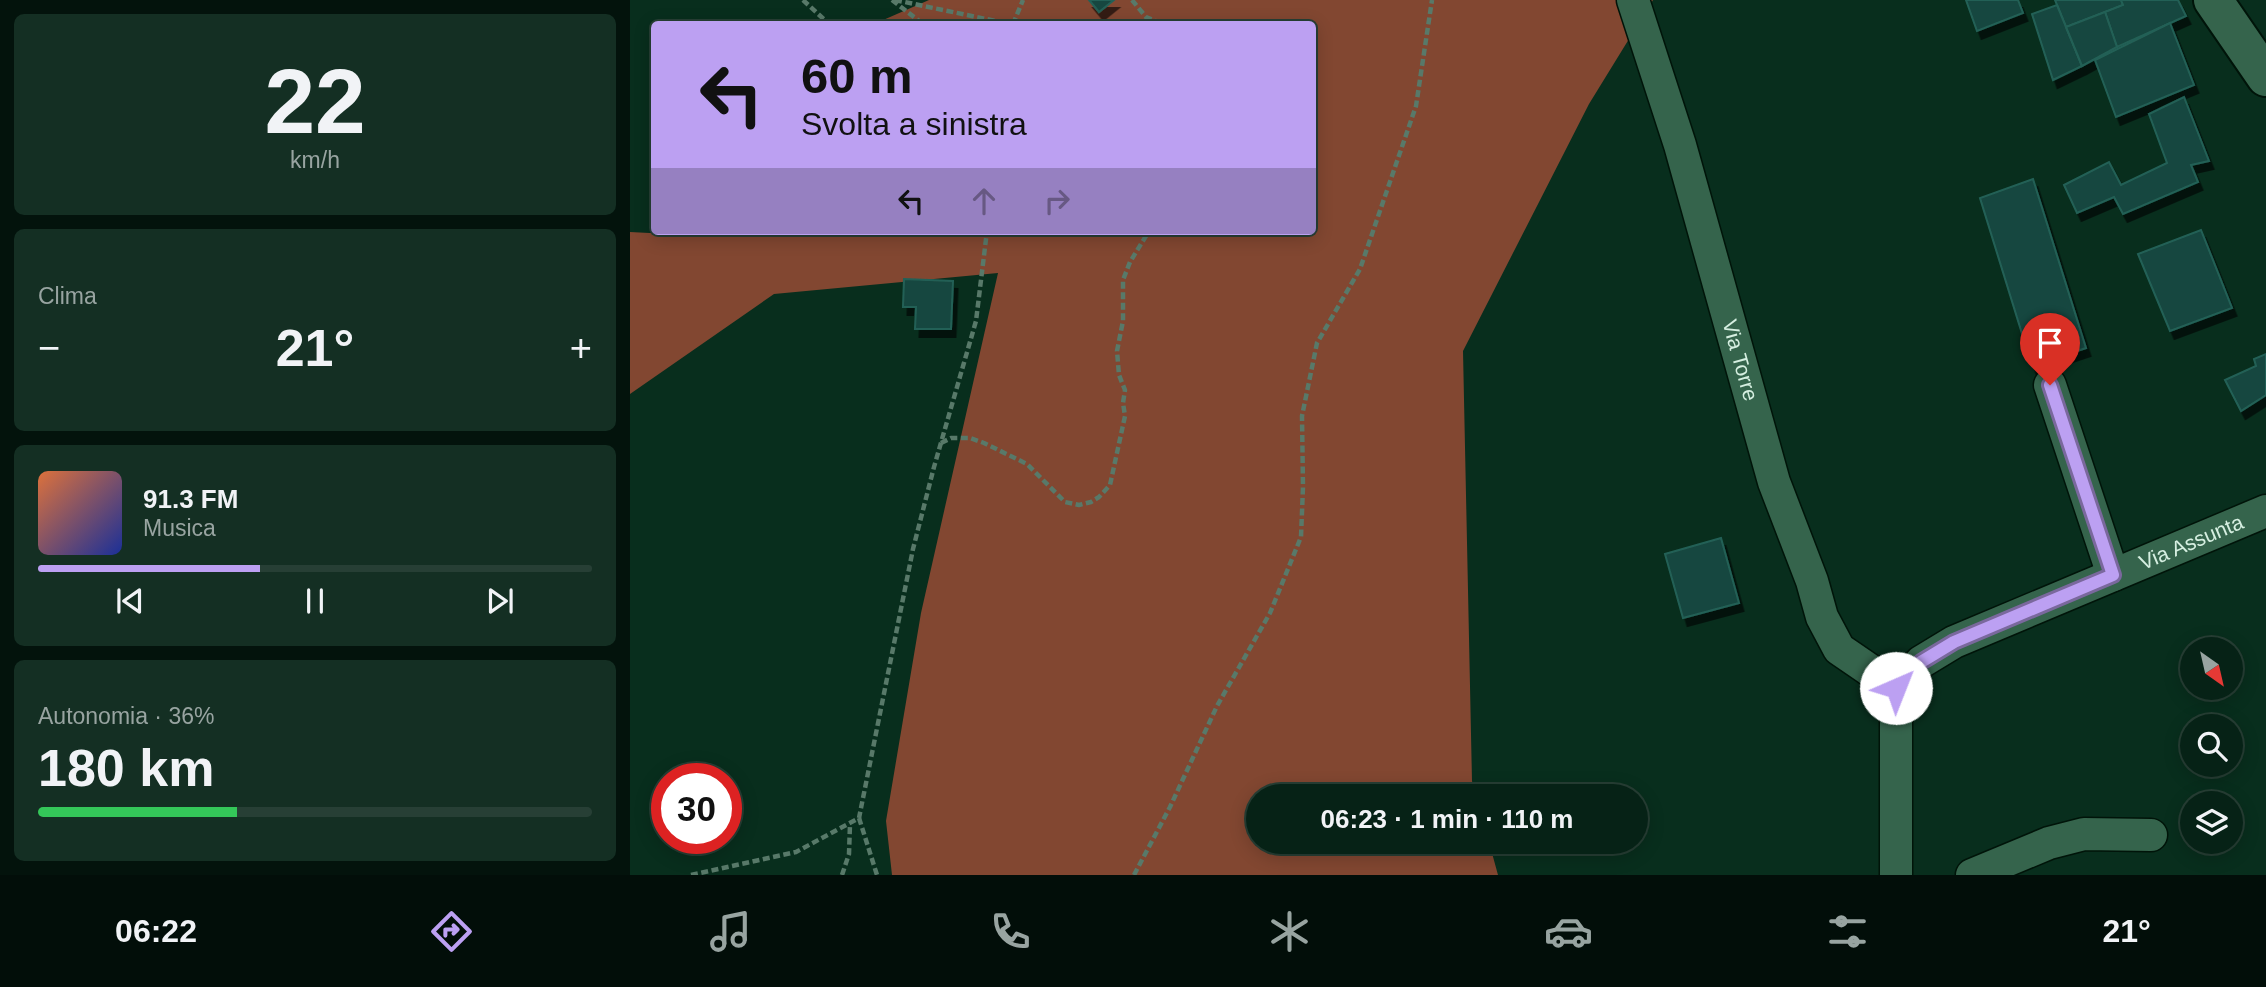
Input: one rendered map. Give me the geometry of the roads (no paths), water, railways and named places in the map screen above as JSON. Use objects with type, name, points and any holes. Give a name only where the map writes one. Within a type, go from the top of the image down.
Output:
[{"type":"street","name":"Via Torre","points":[[1633,0],[1680,145],[1774,482],[1812,581],[1822,617],[1839,649],[1896,688]]},
{"type":"street","points":[[2213,0],[2262,62]]},
{"type":"street","points":[[2050,385],[2113,575]]},
{"type":"street","name":"Via Assunta","points":[[1896,688],[1921,662],[1954,642],[2266,511]]},
{"type":"street","points":[[1896,688],[1896,875]]},
{"type":"street","points":[[1972,875],[2049,843],[2084,834],[2151,835]]}]
